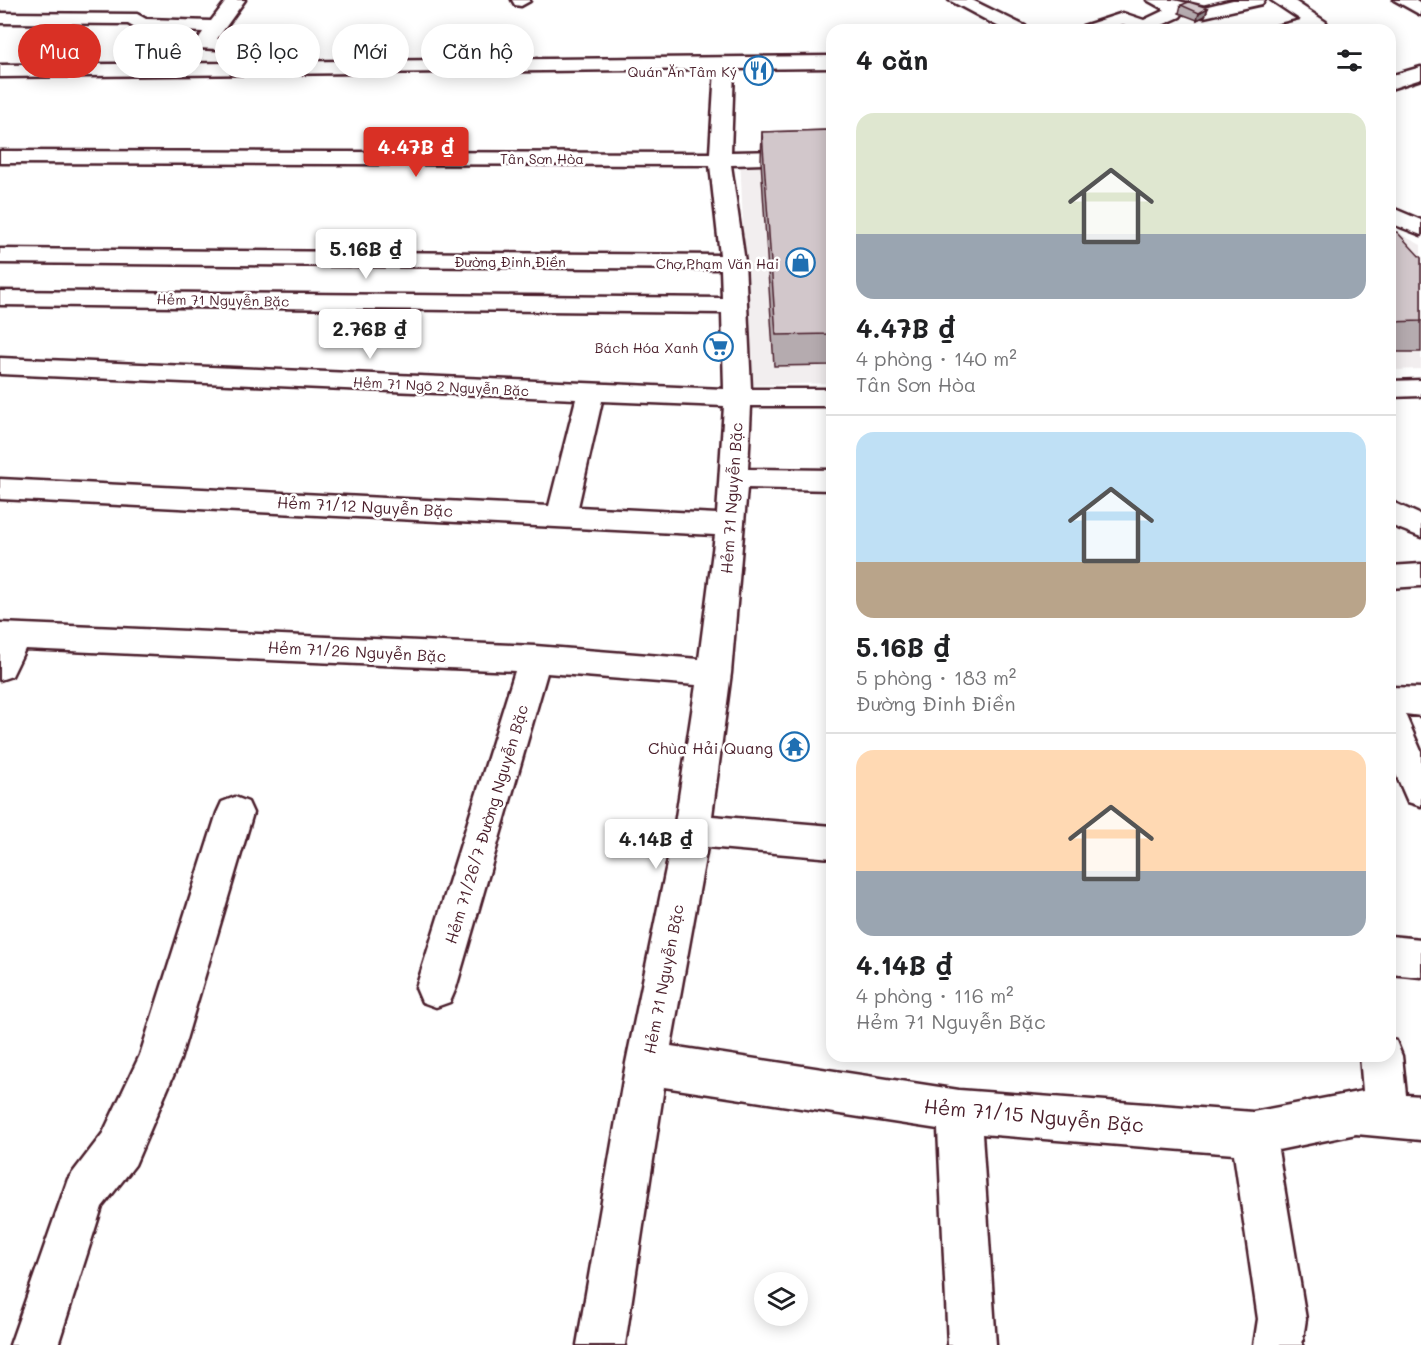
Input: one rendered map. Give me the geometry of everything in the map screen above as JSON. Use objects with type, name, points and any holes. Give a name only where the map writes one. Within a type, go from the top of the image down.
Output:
[{"type":"street","points":[[68,18],[84,0]]},
{"type":"street","points":[[220,24],[236,0]]},
{"type":"street","points":[[957,0],[1007,24]]},
{"type":"street","points":[[1155,0],[1204,12],[1256,0]]},
{"type":"street","points":[[1280,0],[1317,22],[1308,24]]},
{"type":"street","points":[[1403,0],[1421,10]]},
{"type":"street","points":[[1149,24],[1174,13],[1175,6]]},
{"type":"street","points":[[0,18],[137,19],[137,24],[215,27]]},
{"type":"street","points":[[1106,24],[1123,18],[1140,24]]},
{"type":"street","points":[[215,31],[204,44],[215,44]]},
{"type":"street","points":[[320,69],[826,62]]},
{"type":"street","name":"Hẻm 71 Nguyễn Bặc","points":[[601,1345],[647,1063],[692,830],[714,673],[731,525],[738,398],[733,262],[720,159],[725,65]]},
{"type":"street","points":[[0,72],[215,70]]},
{"type":"street","points":[[1396,81],[1421,73]]},
{"type":"street","name":"Tân Sơn Hòa","points":[[0,157],[720,159],[826,156]]},
{"type":"street","points":[[1396,217],[1421,228]]},
{"type":"street","name":"Đường Đinh Điền","points":[[0,256],[733,262]]},
{"type":"street","name":"Hẻm 71 Nguyễn Bặc","points":[[0,298],[734,306]]},
{"type":"street","name":"Hẻm 71 Ngõ 2 Nguyễn Bặc","points":[[0,366],[738,398],[826,397]]},
{"type":"street","points":[[1396,389],[1421,388]]},
{"type":"street","points":[[561,516],[591,392]]},
{"type":"street","points":[[735,478],[826,480]]},
{"type":"street","name":"Hẻm 71/12 Nguyễn Bặc","points":[[0,489],[731,525]]},
{"type":"street","points":[[1396,515],[1421,526]]},
{"type":"street","points":[[1396,576],[1421,574]]},
{"type":"street","points":[[0,667],[8,635]]},
{"type":"street","name":"Hẻm 71/26 Nguyễn Bặc","points":[[8,635],[535,659],[714,673]]},
{"type":"street","name":"Hẻm 71/26/7 Đường Nguyễn Bặc","points":[[436,988],[535,659]]},
{"type":"street","points":[[1396,700],[1421,702]]},
{"type":"street","points":[[1396,740],[1409,784]]},
{"type":"street","points":[[34,1345],[84,1195],[119,1149],[159,1060],[235,813]]},
{"type":"street","points":[[692,830],[826,841]]},
{"type":"street","points":[[1396,956],[1421,958]]},
{"type":"street","points":[[1382,1062],[1404,1116]]},
{"type":"street","name":"Hẻm 71/15 Nguyễn Bặc","points":[[647,1063],[959,1110],[1253,1134],[1356,1112],[1404,1116]]},
{"type":"street","points":[[959,1110],[972,1345]]},
{"type":"street","points":[[1253,1134],[1282,1319],[1278,1345]]},
{"type":"shaded area","name":"Chợ Phạm Văn Hai","points":[[826,153],[826,383],[750,385],[740,155]]},
{"type":"shaded area","points":[[1396,232],[1421,245],[1421,369],[1396,370]]},
{"type":"building","points":[[1189,2],[1208,8],[1199,13],[1181,5]]},
{"type":"building","name":"Chợ Phạm Văn Hai","points":[[826,130],[826,334],[776,335],[762,132]]},
{"type":"building","points":[[1396,232],[1421,258],[1421,321],[1396,322]]},
{"type":"place","name":"Quán Ăn Tâm Ký","points":[[758,71]]},
{"type":"place","name":"Chợ Phạm Văn Hai","points":[[800,263]]},
{"type":"place","name":"Bách Hóa Xanh","points":[[719,347]]},
{"type":"place","name":"Chùa Hải Quang","points":[[794,747]]}]
